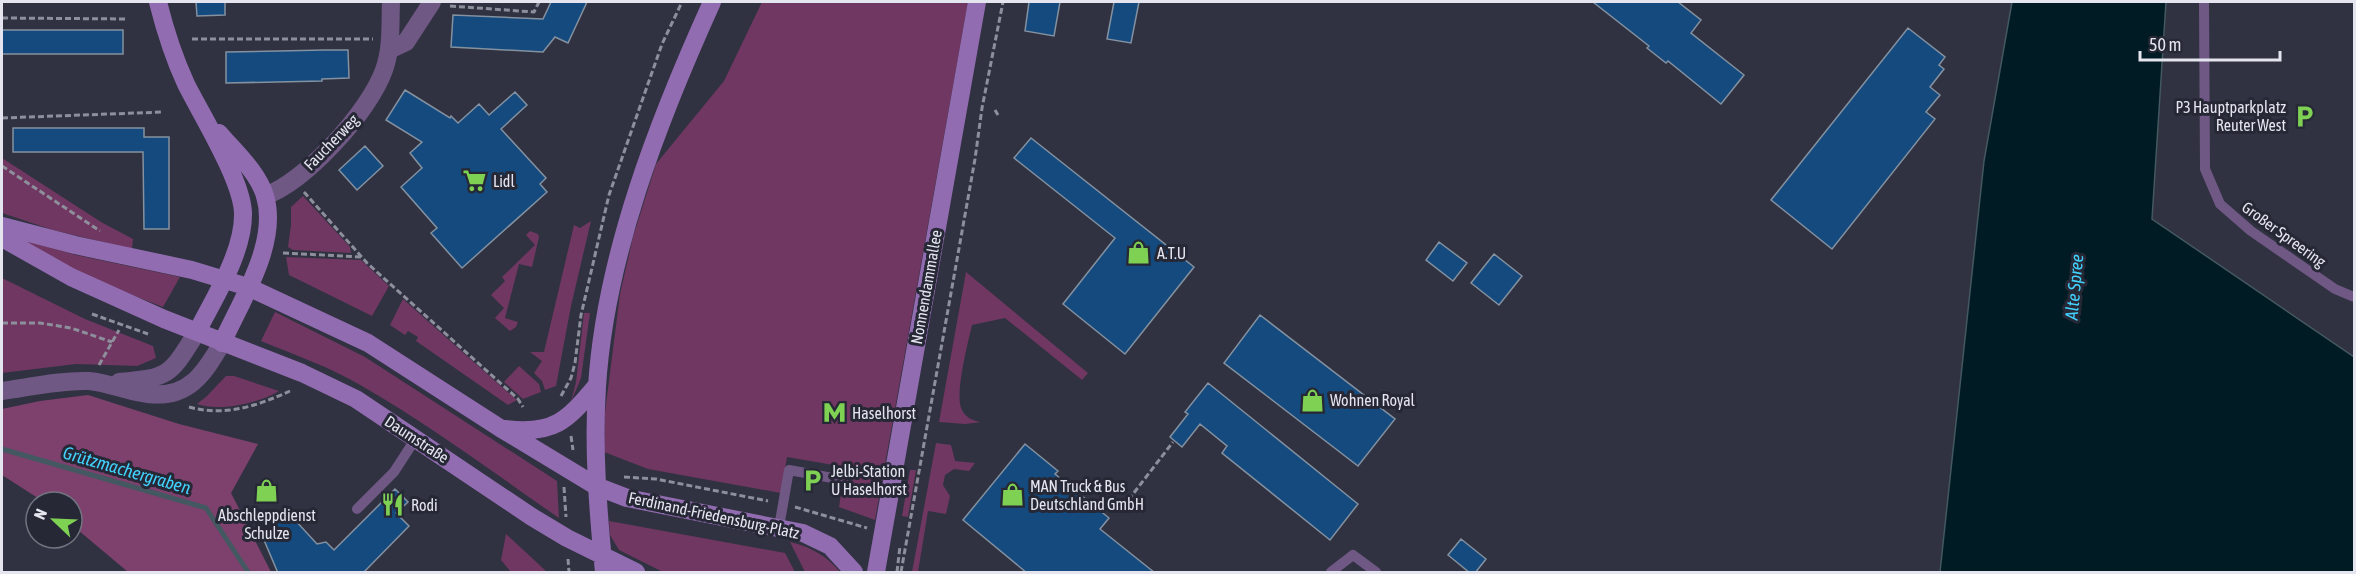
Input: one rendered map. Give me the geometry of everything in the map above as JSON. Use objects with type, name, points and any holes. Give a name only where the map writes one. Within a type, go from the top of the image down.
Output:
[{"type":"main road","points":[[158,2],[173,53],[242,200],[243,215],[238,242],[224,279],[196,332]]},
{"type":"main road","points":[[636,573],[603,564],[596,486],[597,385],[604,326],[615,273],[634,203],[660,125],[712,2]]},
{"type":"main road","name":"Nonnendammallee","points":[[876,573],[977,2]]},
{"type":"main road","points":[[201,111],[251,172],[265,196],[268,215],[267,234],[262,254],[222,343]]},
{"type":"main road","points":[[2,226],[75,245],[192,270],[248,287],[369,343],[500,428],[596,486]]},
{"type":"main road","name":"Daumstraße","points":[[2,238],[71,277],[222,343],[302,373],[356,399],[603,564]]},
{"type":"main road","points":[[500,428],[535,431],[555,425],[574,412],[597,385]]},
{"type":"main road","name":"Ferdinand-Friedensburg-Platz","points":[[596,486],[627,498],[803,533],[830,546],[854,573]]},
{"type":"street","name":"Faucherweg","points":[[265,196],[282,189],[343,134],[374,92],[384,70],[383,44],[391,2]]},
{"type":"street","points":[[383,44],[406,42],[439,4]]},
{"type":"street","points":[[2,391],[62,382],[149,380],[171,370],[196,332]]},
{"type":"street","points":[[97,382],[147,394],[176,393],[189,387],[199,377],[222,343]]},
{"type":"lane","name":"Großer Spreering","points":[[2204,2],[2205,169],[2220,204],[2270,244],[2336,289],[2355,297]]},
{"type":"lane","points":[[357,509],[394,472],[416,438]]},
{"type":"lane","points":[[779,527],[789,470],[838,479]]},
{"type":"lane","points":[[1331,573],[1353,555],[1376,573]]},
{"type":"path","points":[[439,4],[534,12],[539,2]]},
{"type":"path","points":[[557,402],[571,378],[582,313],[609,195],[662,44],[682,2]]},
{"type":"path","points":[[902,573],[982,108],[1003,2]]},
{"type":"path","points":[[2,18],[128,19]]},
{"type":"path","points":[[192,39],[383,44]]},
{"type":"path","points":[[995,110],[998,116]]},
{"type":"path","points":[[2,118],[163,112]]},
{"type":"path","points":[[2,166],[103,233]]},
{"type":"path","points":[[303,191],[362,257],[523,406]]},
{"type":"path","points":[[283,253],[362,257]]},
{"type":"path","points":[[92,314],[146,333]]},
{"type":"path","points":[[2,323],[40,323],[71,328],[112,342]]},
{"type":"path","points":[[97,382],[119,330]]},
{"type":"path","points":[[187,407],[202,411],[237,410],[290,391]]},
{"type":"path","points":[[1123,507],[1173,442]]},
{"type":"path","points":[[623,477],[656,479],[783,504],[873,530]]},
{"type":"path","points":[[564,485],[566,523]]},
{"type":"path","points":[[568,565],[569,573]]},
{"type":"shaded area","points":[[762,2],[968,2],[875,520],[839,507],[845,467],[787,457],[781,493],[648,469],[604,452],[605,412],[620,294],[633,237],[656,164],[724,81]]},
{"type":"shaded area","points":[[2,158],[101,222],[133,239],[132,249],[53,230],[2,213]]},
{"type":"shaded area","points":[[303,196],[350,247],[351,253],[293,250],[288,247],[291,207]]},
{"type":"shaded area","points":[[591,221],[571,306],[556,386],[545,390],[542,381],[534,373],[542,361],[530,352],[544,352],[574,225],[580,228]]},
{"type":"shaded area","points":[[530,231],[538,234],[539,237],[532,267],[519,264],[505,318],[518,322],[516,327],[510,331],[495,318],[504,308],[491,295],[505,281],[502,277],[535,245],[526,235]]},
{"type":"shaded area","points":[[23,240],[76,255],[180,277],[163,307],[96,281],[20,243]]},
{"type":"shaded area","points":[[286,257],[361,260],[389,286],[372,316],[289,275]]},
{"type":"shaded area","points":[[966,272],[1088,373],[1082,380],[1005,318],[972,325],[962,369],[960,403],[968,417],[981,422],[965,424],[939,422]]},
{"type":"shaded area","points":[[2,278],[85,319],[153,346],[156,358],[137,366],[76,364],[2,373]]},
{"type":"shaded area","points":[[403,299],[517,400],[508,405],[416,341],[418,337],[408,331],[405,335],[390,325]]},
{"type":"shaded area","points":[[275,312],[365,357],[557,481],[559,518],[462,450],[362,386],[338,373],[261,341]]},
{"type":"shaded area","points":[[584,313],[590,313],[581,378],[571,402],[576,382]]},
{"type":"shaded area","points":[[519,366],[539,384],[541,392],[523,399],[504,382]]},
{"type":"shaded area","points":[[226,376],[234,376],[279,391],[261,399],[227,407],[197,404]]},
{"type":"shaded area","points":[[88,395],[179,424],[258,444],[231,493],[271,572],[128,572],[84,535],[84,490],[25,490],[2,475],[2,409]]},
{"type":"shaded area","points":[[936,443],[951,445],[955,461],[975,463],[969,471],[954,469],[945,475],[943,485],[950,496],[946,514],[928,511],[918,572],[912,572]]},
{"type":"shaded area","points":[[910,470],[916,470],[908,517],[902,516]]},
{"type":"shaded area","points":[[609,521],[785,553],[795,572],[663,572],[619,550],[610,535]]},
{"type":"shaded area","points":[[506,534],[547,572],[511,572],[501,560]]},
{"type":"shaded area","points":[[790,542],[818,553],[840,572],[805,572]]},
{"type":"water","name":"Alte Spree","points":[[2012,2],[2166,2],[2152,219],[2354,357],[2354,572],[1940,572],[1984,161]]},
{"type":"building","points":[[196,2],[225,2],[225,15],[197,16]]},
{"type":"building","points":[[551,2],[587,2],[568,43],[555,37],[543,52],[451,47],[453,15],[543,19]]},
{"type":"building","points":[[1029,2],[1060,2],[1054,36],[1025,31]]},
{"type":"building","points":[[1114,2],[1139,2],[1131,43],[1107,39]]},
{"type":"building","points":[[1593,2],[1678,2],[1701,20],[1691,33],[1744,75],[1721,104],[1668,61],[1666,63],[1647,48],[1649,46]]},
{"type":"building","points":[[1908,28],[1945,57],[1939,65],[1944,69],[1930,87],[1940,95],[1926,112],[1935,119],[1832,249],[1771,200]]},
{"type":"building","points":[[2,30],[123,30],[123,54],[2,54]]},
{"type":"building","points":[[348,50],[349,78],[322,79],[322,81],[226,83],[226,52]]},
{"type":"building","name":"Lidl","points":[[405,90],[450,118],[451,116],[458,123],[479,104],[489,115],[515,92],[527,105],[501,129],[546,178],[540,184],[547,192],[462,268],[431,233],[437,228],[401,187],[422,168],[410,153],[422,142],[386,120]]},
{"type":"building","points":[[13,128],[144,128],[144,137],[169,137],[169,229],[144,229],[143,152],[13,152]]},
{"type":"building","name":"A.T.U","points":[[1031,138],[1194,267],[1125,354],[1063,304],[1115,238],[1014,158]]},
{"type":"building","points":[[365,146],[383,166],[357,190],[339,170]]},
{"type":"building","points":[[1439,242],[1467,263],[1453,281],[1426,260]]},
{"type":"building","points":[[1494,254],[1522,276],[1499,305],[1471,283]]},
{"type":"building","points":[[1260,315],[1395,419],[1358,466],[1224,363]]},
{"type":"building","points":[[1208,383],[1358,504],[1330,540],[1222,453],[1227,446],[1200,424],[1182,447],[1170,437],[1188,414],[1185,412]]},
{"type":"building","points":[[1025,444],[1058,471],[1055,474],[1109,518],[1100,529],[1155,573],[1027,573],[963,520]]},
{"type":"building","points":[[395,489],[408,502],[396,513],[409,526],[363,573],[278,573],[264,540],[282,513],[295,520],[317,544],[326,542],[334,550]]},
{"type":"building","points":[[1461,539],[1486,559],[1475,573],[1470,573],[1448,555]]},
{"type":"waterway","name":"Grützmachergraben","points":[[2,449],[206,508],[248,572]]},
{"type":"place","name":"P3 Hauptparkplatz Reuter West","points":[[2304,116]]},
{"type":"place","name":"Lidl","points":[[475,181]]},
{"type":"place","name":"A.T.U","points":[[1139,253]]},
{"type":"place","name":"Wohnen Royal","points":[[1312,400]]},
{"type":"place","name":"Haselhorst","points":[[834,413]]},
{"type":"place","name":"Jelbi-Station U Haselhorst","points":[[813,480]]},
{"type":"place","name":"Abschleppdienst Schulze","points":[[267,490]]},
{"type":"place","name":"MAN Truck & Bus Deutschland GmbH","points":[[1012,495]]},
{"type":"place","name":"Rodi","points":[[393,505]]}]
